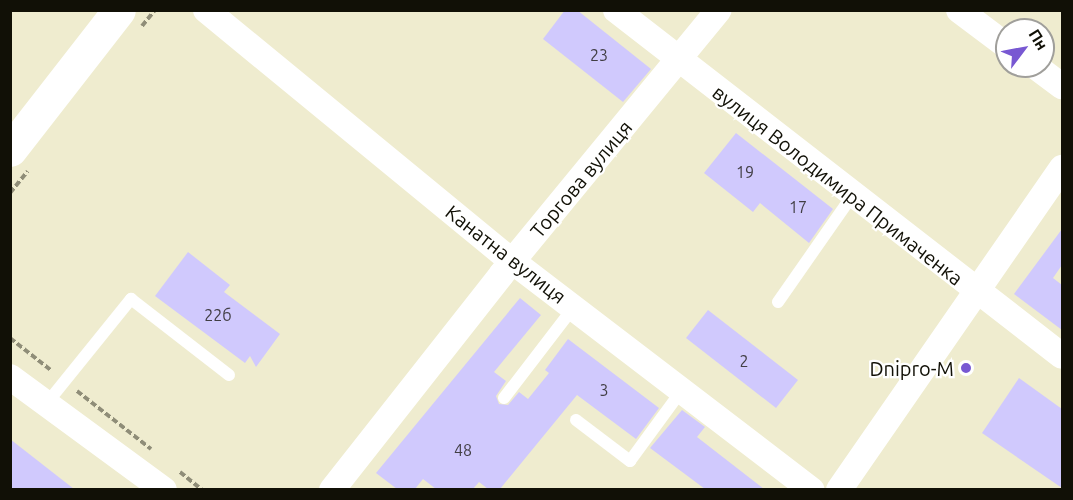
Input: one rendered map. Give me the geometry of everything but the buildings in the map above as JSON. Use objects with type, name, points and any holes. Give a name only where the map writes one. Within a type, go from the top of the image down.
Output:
[{"type":"street","points":[[10,150],[119,10]]},
{"type":"street","name":"Канатна вулиця","points":[[206,10],[512,261],[812,489]]},
{"type":"street","name":"вулиця Володимира Примаченка","points":[[616,10],[978,294],[1062,356]]},
{"type":"street","name":"Торгова вулиця","points":[[332,489],[512,261],[719,10]]},
{"type":"street","points":[[959,10],[995,37]]},
{"type":"street","points":[[838,489],[978,294],[1062,168]]},
{"type":"street","points":[[10,376],[47,403],[169,479]]},
{"type":"lane","points":[[778,302],[852,196]]},
{"type":"lane","points":[[47,403],[131,299],[229,375]]},
{"type":"lane","points":[[504,398],[573,308]]},
{"type":"lane","points":[[576,420],[630,461],[682,390]]},
{"type":"path","points":[[10,338],[156,453]]},
{"type":"path","points":[[169,479],[202,489]]},
{"type":"place","name":"Dnipro-M","points":[[966,368]]}]
